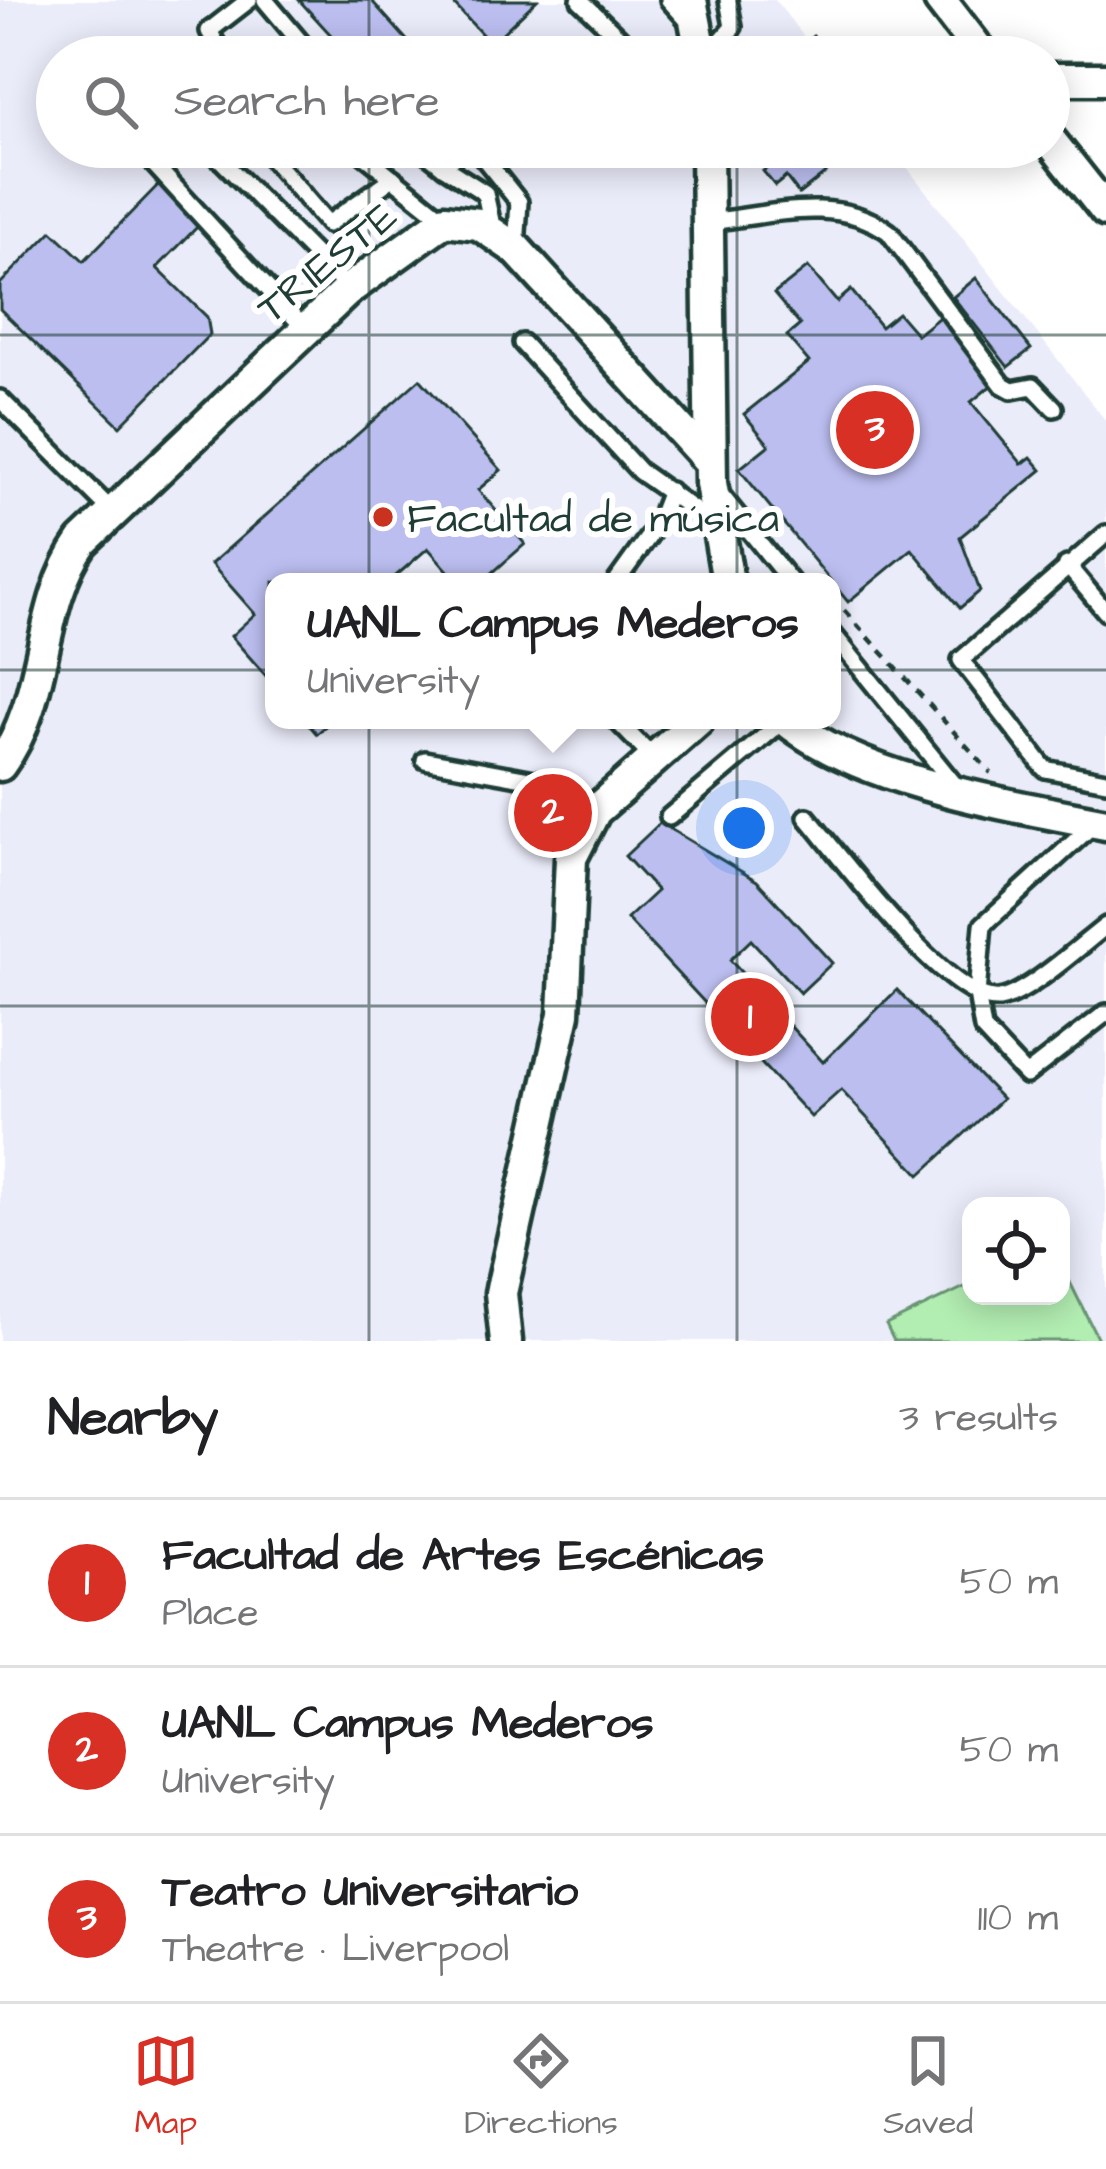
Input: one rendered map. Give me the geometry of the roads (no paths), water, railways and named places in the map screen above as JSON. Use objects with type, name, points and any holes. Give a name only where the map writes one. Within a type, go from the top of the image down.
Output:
[{"type":"street","points":[[940,0],[968,36]]},
{"type":"street","points":[[1070,80],[1106,80]]},
{"type":"street","points":[[1070,166],[1106,211]]},
{"type":"street","points":[[707,168],[710,472],[726,573]]},
{"type":"street","name":"TRIESTE","points":[[0,765],[23,728],[70,559],[112,511],[349,289],[445,220],[467,220],[504,239]]},
{"type":"street","points":[[504,239],[710,472]]},
{"type":"street","points":[[506,1341],[501,1293],[564,1014],[572,858],[595,811],[687,729]]},
{"type":"street","points":[[798,729],[841,758],[1101,823]]},
{"type":"lane","points":[[265,0],[295,36]]},
{"type":"lane","points":[[580,0],[617,36]]},
{"type":"lane","points":[[669,0],[699,35],[733,27],[728,0]]},
{"type":"lane","points":[[212,36],[209,31],[239,4]]},
{"type":"lane","points":[[157,168],[304,329]]},
{"type":"lane","points":[[229,168],[349,289]]},
{"type":"lane","points":[[280,168],[328,224],[393,178]]},
{"type":"lane","points":[[380,168],[445,220]]},
{"type":"lane","points":[[446,168],[485,194],[504,239]]},
{"type":"lane","points":[[492,168],[519,202],[504,239]]},
{"type":"lane","points":[[709,221],[842,208],[864,214],[889,232],[1003,385],[1012,390],[1033,386],[1054,408]]},
{"type":"lane","points":[[522,344],[638,471],[716,525]]},
{"type":"lane","points":[[0,399],[112,511]]},
{"type":"lane","points":[[710,472],[784,573]]},
{"type":"lane","points":[[622,573],[657,525],[670,491]]},
{"type":"lane","points":[[1106,534],[961,660],[1045,769],[1106,781]]},
{"type":"lane","points":[[1067,565],[1106,612]]},
{"type":"lane","points":[[841,644],[958,790]]},
{"type":"lane","points":[[625,729],[652,757]]},
{"type":"lane","points":[[669,817],[774,729]]},
{"type":"lane","points":[[425,760],[539,781],[595,811]]},
{"type":"lane","points":[[807,817],[916,948],[977,994],[1003,998],[1022,988],[1106,926]]},
{"type":"lane","points":[[1101,823],[983,925],[977,994],[983,1031],[1027,1076],[1106,1013]]},
{"type":"place","name":"Teatro Universitario","points":[[875,430]]},
{"type":"place","name":"Facultad de música","points":[[383,517]]},
{"type":"place","name":"UANL Campus Mederos","points":[[553,813]]},
{"type":"place","name":"Facultad de Artes Escénicas","points":[[750,1017]]}]
